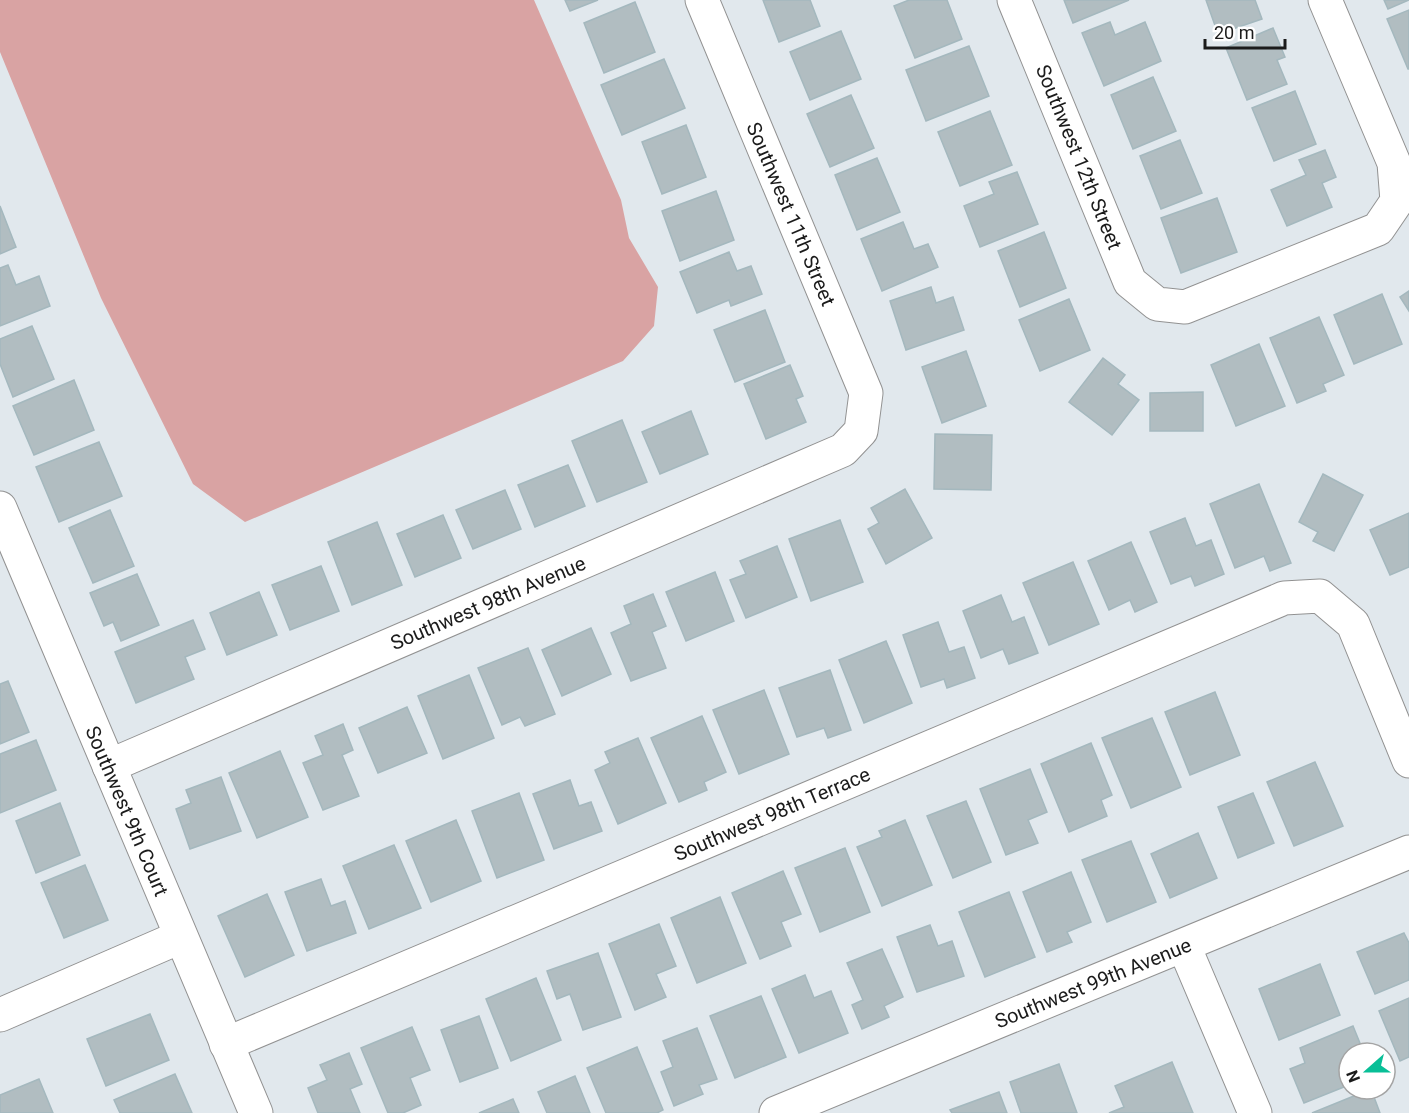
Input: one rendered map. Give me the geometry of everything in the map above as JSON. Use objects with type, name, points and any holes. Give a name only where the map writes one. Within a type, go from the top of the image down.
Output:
[{"type":"street","name":"Southwest 11th Street","points":[[702,0],[866,393],[861,431]]},
{"type":"street","name":"Southwest 12th Street","points":[[1014,0],[1130,282],[1157,304],[1185,307],[1378,229],[1397,201],[1394,163],[1325,0]]},
{"type":"street","name":"Southwest 98th Avenue","points":[[109,766],[843,450],[861,431]]},
{"type":"street","name":"Southwest 9th Court","points":[[0,508],[256,1113]]},
{"type":"street","name":"Southwest 98th Terrace","points":[[226,1044],[1284,598],[1320,596],[1353,624],[1409,761]]},
{"type":"street","name":"Southwest 99th Avenue","points":[[776,1113],[1409,852]]},
{"type":"street","points":[[0,1015],[180,937]]},
{"type":"street","points":[[1184,946],[1255,1113]]},
{"type":"shaded area","points":[[0,0],[534,0],[621,200],[629,238],[658,287],[654,326],[623,361],[245,522],[193,484],[101,298],[0,52]]},
{"type":"building","points":[[565,0],[598,0],[570,11]]},
{"type":"building","points":[[763,0],[810,0],[820,26],[779,42]]},
{"type":"building","points":[[909,0],[947,0],[962,39],[915,58],[894,6]]},
{"type":"building","points":[[1064,0],[1129,0],[1073,23]]},
{"type":"building","points":[[1206,0],[1255,0],[1262,19],[1218,34]]},
{"type":"building","points":[[1384,0],[1409,0],[1388,9]]},
{"type":"building","points":[[635,2],[655,52],[604,73],[584,23]]},
{"type":"building","points":[[1409,10],[1409,69],[1408,69],[1387,19]]},
{"type":"building","points":[[1110,22],[1115,35],[1145,22],[1161,61],[1104,86],[1082,33]]},
{"type":"building","points":[[1273,28],[1285,57],[1277,60],[1287,84],[1247,100],[1226,48]]},
{"type":"building","points":[[841,31],[861,79],[810,100],[790,52]]},
{"type":"building","points":[[969,46],[989,96],[926,121],[906,70]]},
{"type":"building","points":[[664,59],[685,108],[622,135],[601,85]]},
{"type":"building","points":[[1153,77],[1176,131],[1133,149],[1111,95]]},
{"type":"building","points":[[1295,91],[1316,144],[1274,161],[1252,108]]},
{"type":"building","points":[[851,95],[874,148],[830,167],[807,114]]},
{"type":"building","points":[[990,111],[1012,165],[960,186],[938,132]]},
{"type":"building","points":[[686,125],[706,177],[662,194],[642,142]]},
{"type":"building","points":[[1180,140],[1202,193],[1161,209],[1140,156]]},
{"type":"building","points":[[1325,150],[1336,177],[1322,183],[1332,207],[1287,226],[1271,190],[1306,175],[1299,160]]},
{"type":"building","points":[[877,158],[900,212],[857,230],[835,175]]},
{"type":"building","points":[[1017,172],[1038,224],[980,247],[964,206],[994,194],[989,182]]},
{"type":"building","points":[[716,191],[734,240],[680,261],[662,211]]},
{"type":"building","points":[[1217,198],[1237,252],[1181,273],[1161,218]]},
{"type":"building","points":[[0,206],[16,247],[0,254]]},
{"type":"building","points":[[903,222],[914,249],[928,244],[938,267],[882,291],[861,239]]},
{"type":"building","points":[[1044,232],[1066,288],[1020,307],[998,251]]},
{"type":"building","points":[[729,252],[737,271],[751,266],[762,294],[731,306],[729,300],[697,313],[680,272]]},
{"type":"building","points":[[8,265],[16,285],[39,276],[50,306],[0,326],[0,268]]},
{"type":"building","points":[[931,287],[936,303],[953,297],[964,330],[906,350],[890,301]]},
{"type":"building","points":[[1409,291],[1409,311],[1400,297]]},
{"type":"building","points":[[1382,294],[1402,344],[1354,364],[1334,315]]},
{"type":"building","points":[[1069,299],[1090,350],[1040,371],[1019,320]]},
{"type":"building","points":[[765,310],[785,362],[735,382],[714,330]]},
{"type":"building","points":[[1319,317],[1344,375],[1323,384],[1326,391],[1297,403],[1270,338]]},
{"type":"building","points":[[32,326],[54,379],[13,397],[0,364],[0,339]]},
{"type":"building","points":[[1259,344],[1285,406],[1236,426],[1211,365]]},
{"type":"building","points":[[966,351],[986,406],[942,423],[922,367]]},
{"type":"building","points":[[1103,358],[1125,375],[1118,384],[1139,400],[1112,435],[1069,402]]},
{"type":"building","points":[[790,365],[803,396],[796,399],[806,422],[766,439],[744,384]]},
{"type":"building","points":[[74,380],[94,430],[34,455],[13,406]]},
{"type":"building","points":[[1203,392],[1203,431],[1150,431],[1150,393]]},
{"type":"building","points":[[691,411],[708,454],[660,474],[642,432]]},
{"type":"building","points":[[622,420],[647,482],[597,502],[572,441]]},
{"type":"building","points":[[935,434],[992,435],[991,490],[934,489]]},
{"type":"building","points":[[99,442],[122,496],[59,522],[36,467]]},
{"type":"building","points":[[568,465],[585,506],[535,527],[518,485]]},
{"type":"building","points":[[1323,474],[1363,495],[1334,551],[1313,541],[1318,532],[1299,522]]},
{"type":"building","points":[[1259,484],[1291,563],[1270,571],[1264,556],[1235,568],[1210,504]]},
{"type":"building","points":[[905,489],[932,538],[886,564],[868,529],[879,523],[871,508]]},
{"type":"building","points":[[505,490],[521,529],[473,549],[456,510]]},
{"type":"building","points":[[110,510],[134,566],[93,583],[69,528]]},
{"type":"building","points":[[1409,513],[1409,567],[1390,575],[1370,530]]},
{"type":"building","points":[[443,515],[461,558],[415,577],[397,534]]},
{"type":"building","points":[[1185,518],[1196,546],[1211,540],[1224,574],[1195,586],[1191,576],[1171,584],[1150,532]]},
{"type":"building","points":[[840,520],[863,582],[811,601],[789,539]]},
{"type":"building","points":[[377,522],[402,585],[352,605],[328,542]]},
{"type":"building","points":[[1131,542],[1157,602],[1135,612],[1130,600],[1109,610],[1088,561]]},
{"type":"building","points":[[777,546],[797,597],[746,618],[730,580],[746,574],[740,561]]},
{"type":"building","points":[[1073,562],[1099,624],[1049,645],[1023,583]]},
{"type":"building","points":[[321,566],[339,611],[290,630],[272,585]]},
{"type":"building","points":[[715,572],[734,621],[686,641],[666,592]]},
{"type":"building","points":[[137,574],[159,625],[121,641],[113,622],[104,626],[90,593]]},
{"type":"building","points":[[259,592],[277,635],[227,655],[210,613]]},
{"type":"building","points":[[653,594],[666,626],[652,632],[666,668],[631,681],[611,633],[631,624],[624,606]]},
{"type":"building","points":[[1001,595],[1012,622],[1024,617],[1038,653],[1009,664],[1003,649],[981,658],[963,611]]},
{"type":"building","points":[[193,620],[205,649],[185,657],[194,679],[136,703],[115,652]]},
{"type":"building","points":[[938,622],[949,652],[964,647],[975,678],[947,688],[944,679],[921,687],[903,635]]},
{"type":"building","points":[[591,628],[611,674],[562,696],[542,650]]},
{"type":"building","points":[[886,641],[912,703],[864,723],[839,660]]},
{"type":"building","points":[[528,648],[555,714],[525,726],[520,717],[502,725],[478,668]]},
{"type":"building","points":[[830,670],[851,730],[828,738],[824,728],[797,737],[779,688]]},
{"type":"building","points":[[469,675],[494,738],[443,759],[418,696]]},
{"type":"building","points":[[8,681],[29,732],[0,744],[0,684]]},
{"type":"building","points":[[764,690],[789,754],[739,774],[713,710]]},
{"type":"building","points":[[1215,692],[1240,755],[1190,775],[1165,712]]},
{"type":"building","points":[[407,707],[427,753],[378,773],[359,728]]},
{"type":"building","points":[[702,716],[726,772],[704,782],[707,790],[679,802],[651,738]]},
{"type":"building","points":[[1152,718],[1181,787],[1131,808],[1102,738]]},
{"type":"building","points":[[343,724],[353,750],[342,755],[359,796],[323,810],[303,763],[323,755],[315,736]]},
{"type":"building","points":[[638,738],[666,803],[618,824],[595,770],[610,763],[605,752]]},
{"type":"building","points":[[36,740],[56,790],[0,813],[0,754]]},
{"type":"building","points":[[1091,743],[1112,795],[1101,800],[1107,816],[1069,832],[1041,764]]},
{"type":"building","points":[[280,751],[308,817],[257,838],[229,773]]},
{"type":"building","points":[[1315,762],[1343,826],[1294,846],[1267,782]]},
{"type":"building","points":[[1030,769],[1047,812],[1028,820],[1038,843],[1006,855],[980,789]]},
{"type":"building","points":[[221,777],[241,831],[190,849],[176,809],[191,803],[186,790]]},
{"type":"building","points":[[570,780],[579,806],[591,802],[602,831],[554,849],[533,794]]},
{"type":"building","points":[[519,793],[544,860],[497,878],[472,811]]},
{"type":"building","points":[[1253,793],[1274,843],[1238,858],[1218,807]]},
{"type":"building","points":[[966,801],[991,862],[953,878],[927,816]]},
{"type":"building","points":[[60,803],[80,855],[36,873],[16,821]]},
{"type":"building","points":[[456,820],[481,881],[431,902],[406,841]]},
{"type":"building","points":[[905,820],[932,885],[882,906],[857,847],[882,837],[879,831]]},
{"type":"building","points":[[1198,833],[1217,878],[1170,898],[1151,854]]},
{"type":"building","points":[[1131,841],[1156,902],[1107,922],[1082,860]]},
{"type":"building","points":[[394,845],[421,908],[369,929],[343,866]]},
{"type":"building","points":[[845,848],[870,912],[820,932],[795,868]]},
{"type":"building","points":[[85,865],[108,920],[64,938],[41,883]]},
{"type":"building","points":[[783,871],[801,914],[781,922],[791,946],[760,959],[732,893]]},
{"type":"building","points":[[1071,872],[1091,922],[1067,932],[1072,942],[1047,952],[1023,892]]},
{"type":"building","points":[[321,879],[331,906],[345,901],[356,933],[307,951],[285,892]]},
{"type":"building","points":[[1009,892],[1035,957],[985,977],[959,912]]},
{"type":"building","points":[[267,894],[294,955],[245,977],[218,916]]},
{"type":"building","points":[[720,897],[746,963],[697,983],[671,918]]},
{"type":"building","points":[[659,924],[676,966],[656,974],[666,997],[635,1010],[609,944]]},
{"type":"building","points":[[930,925],[938,946],[952,941],[964,976],[917,992],[897,937]]},
{"type":"building","points":[[1404,933],[1409,943],[1409,980],[1375,994],[1357,952]]},
{"type":"building","points":[[882,949],[903,997],[884,1006],[889,1017],[862,1029],[852,1005],[863,1000],[847,963]]},
{"type":"building","points":[[598,953],[621,1017],[583,1030],[570,994],[557,999],[547,971]]},
{"type":"building","points":[[1320,964],[1340,1015],[1279,1040],[1259,989]]},
{"type":"building","points":[[805,975],[814,998],[831,991],[848,1033],[799,1053],[772,989]]},
{"type":"building","points":[[536,978],[561,1040],[511,1061],[486,999]]},
{"type":"building","points":[[761,996],[786,1057],[735,1078],[710,1016]]},
{"type":"building","points":[[1409,998],[1409,1057],[1400,1061],[1397,1054],[1397,1041],[1392,1041],[1379,1011]]},
{"type":"building","points":[[150,1014],[169,1060],[106,1086],[87,1039]]},
{"type":"building","points":[[479,1016],[498,1068],[460,1082],[441,1030]]},
{"type":"building","points":[[1353,1026],[1359,1041],[1337,1041],[1337,1090],[1304,1103],[1290,1069],[1305,1063],[1300,1048]]},
{"type":"building","points":[[412,1027],[430,1070],[410,1078],[421,1105],[403,1113],[388,1113],[361,1048]]},
{"type":"building","points":[[697,1028],[717,1079],[699,1085],[703,1094],[674,1106],[661,1072],[673,1067],[663,1041]]},
{"type":"building","points":[[637,1047],[663,1110],[657,1113],[606,1113],[587,1068]]},
{"type":"building","points":[[349,1053],[362,1084],[350,1089],[360,1113],[318,1113],[308,1088],[327,1080],[320,1065]]},
{"type":"building","points":[[1172,1062],[1193,1113],[1109,1113],[1124,1107],[1115,1086]]},
{"type":"building","points":[[1059,1064],[1077,1113],[1021,1113],[1010,1082]]},
{"type":"building","points":[[175,1074],[192,1113],[120,1113],[114,1100]]},
{"type":"building","points":[[575,1076],[590,1113],[547,1113],[538,1092]]},
{"type":"building","points":[[39,1079],[53,1113],[0,1113],[0,1095]]},
{"type":"building","points":[[999,1092],[1007,1113],[952,1113],[950,1110]]},
{"type":"building","points":[[513,1099],[519,1113],[479,1113]]},
{"type":"building","points":[[1342,1101],[1376,1101],[1380,1113],[1312,1113]]}]
